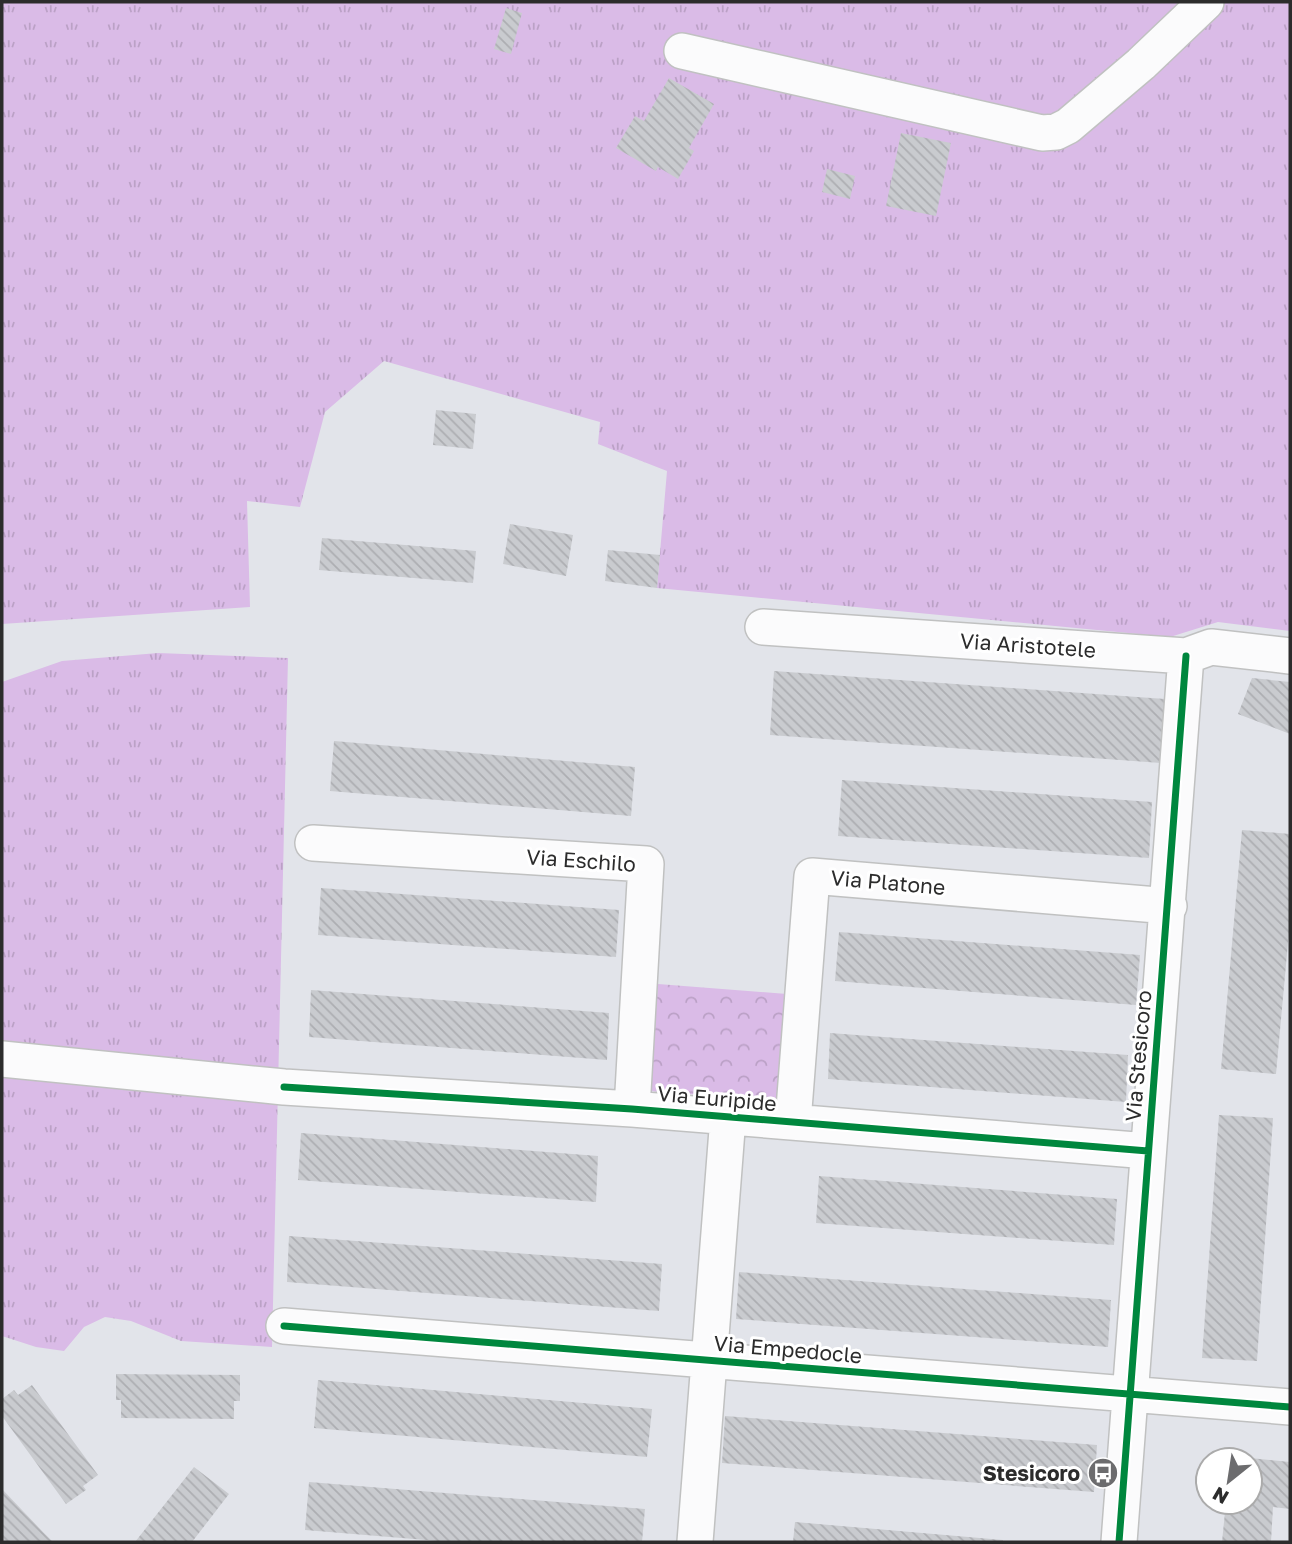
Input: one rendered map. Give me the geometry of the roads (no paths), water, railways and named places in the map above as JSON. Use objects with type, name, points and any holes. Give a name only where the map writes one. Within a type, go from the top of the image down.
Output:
[{"type":"street","points":[[682,51],[1049,133],[1068,126],[1141,64],[1206,2]]},
{"type":"street","name":"Via Aristotele","points":[[763,627],[1186,656],[1211,647],[1290,656]]},
{"type":"street","name":"Via Stesicoro","points":[[1119,1542],[1186,656]]},
{"type":"street","name":"Via Eschilo","points":[[313,843],[646,863],[632,1109]]},
{"type":"street","name":"Via Platone","points":[[793,1122],[812,876],[1169,906]]},
{"type":"street","name":"Via Euripide","points":[[2,1059],[284,1087],[632,1109],[1148,1151]]},
{"type":"street","points":[[695,1542],[728,1117]]},
{"type":"street","name":"Via Empedocle","points":[[284,1326],[1290,1407]]},
{"type":"place","name":"Stesicoro","points":[[1103,1473]]}]
